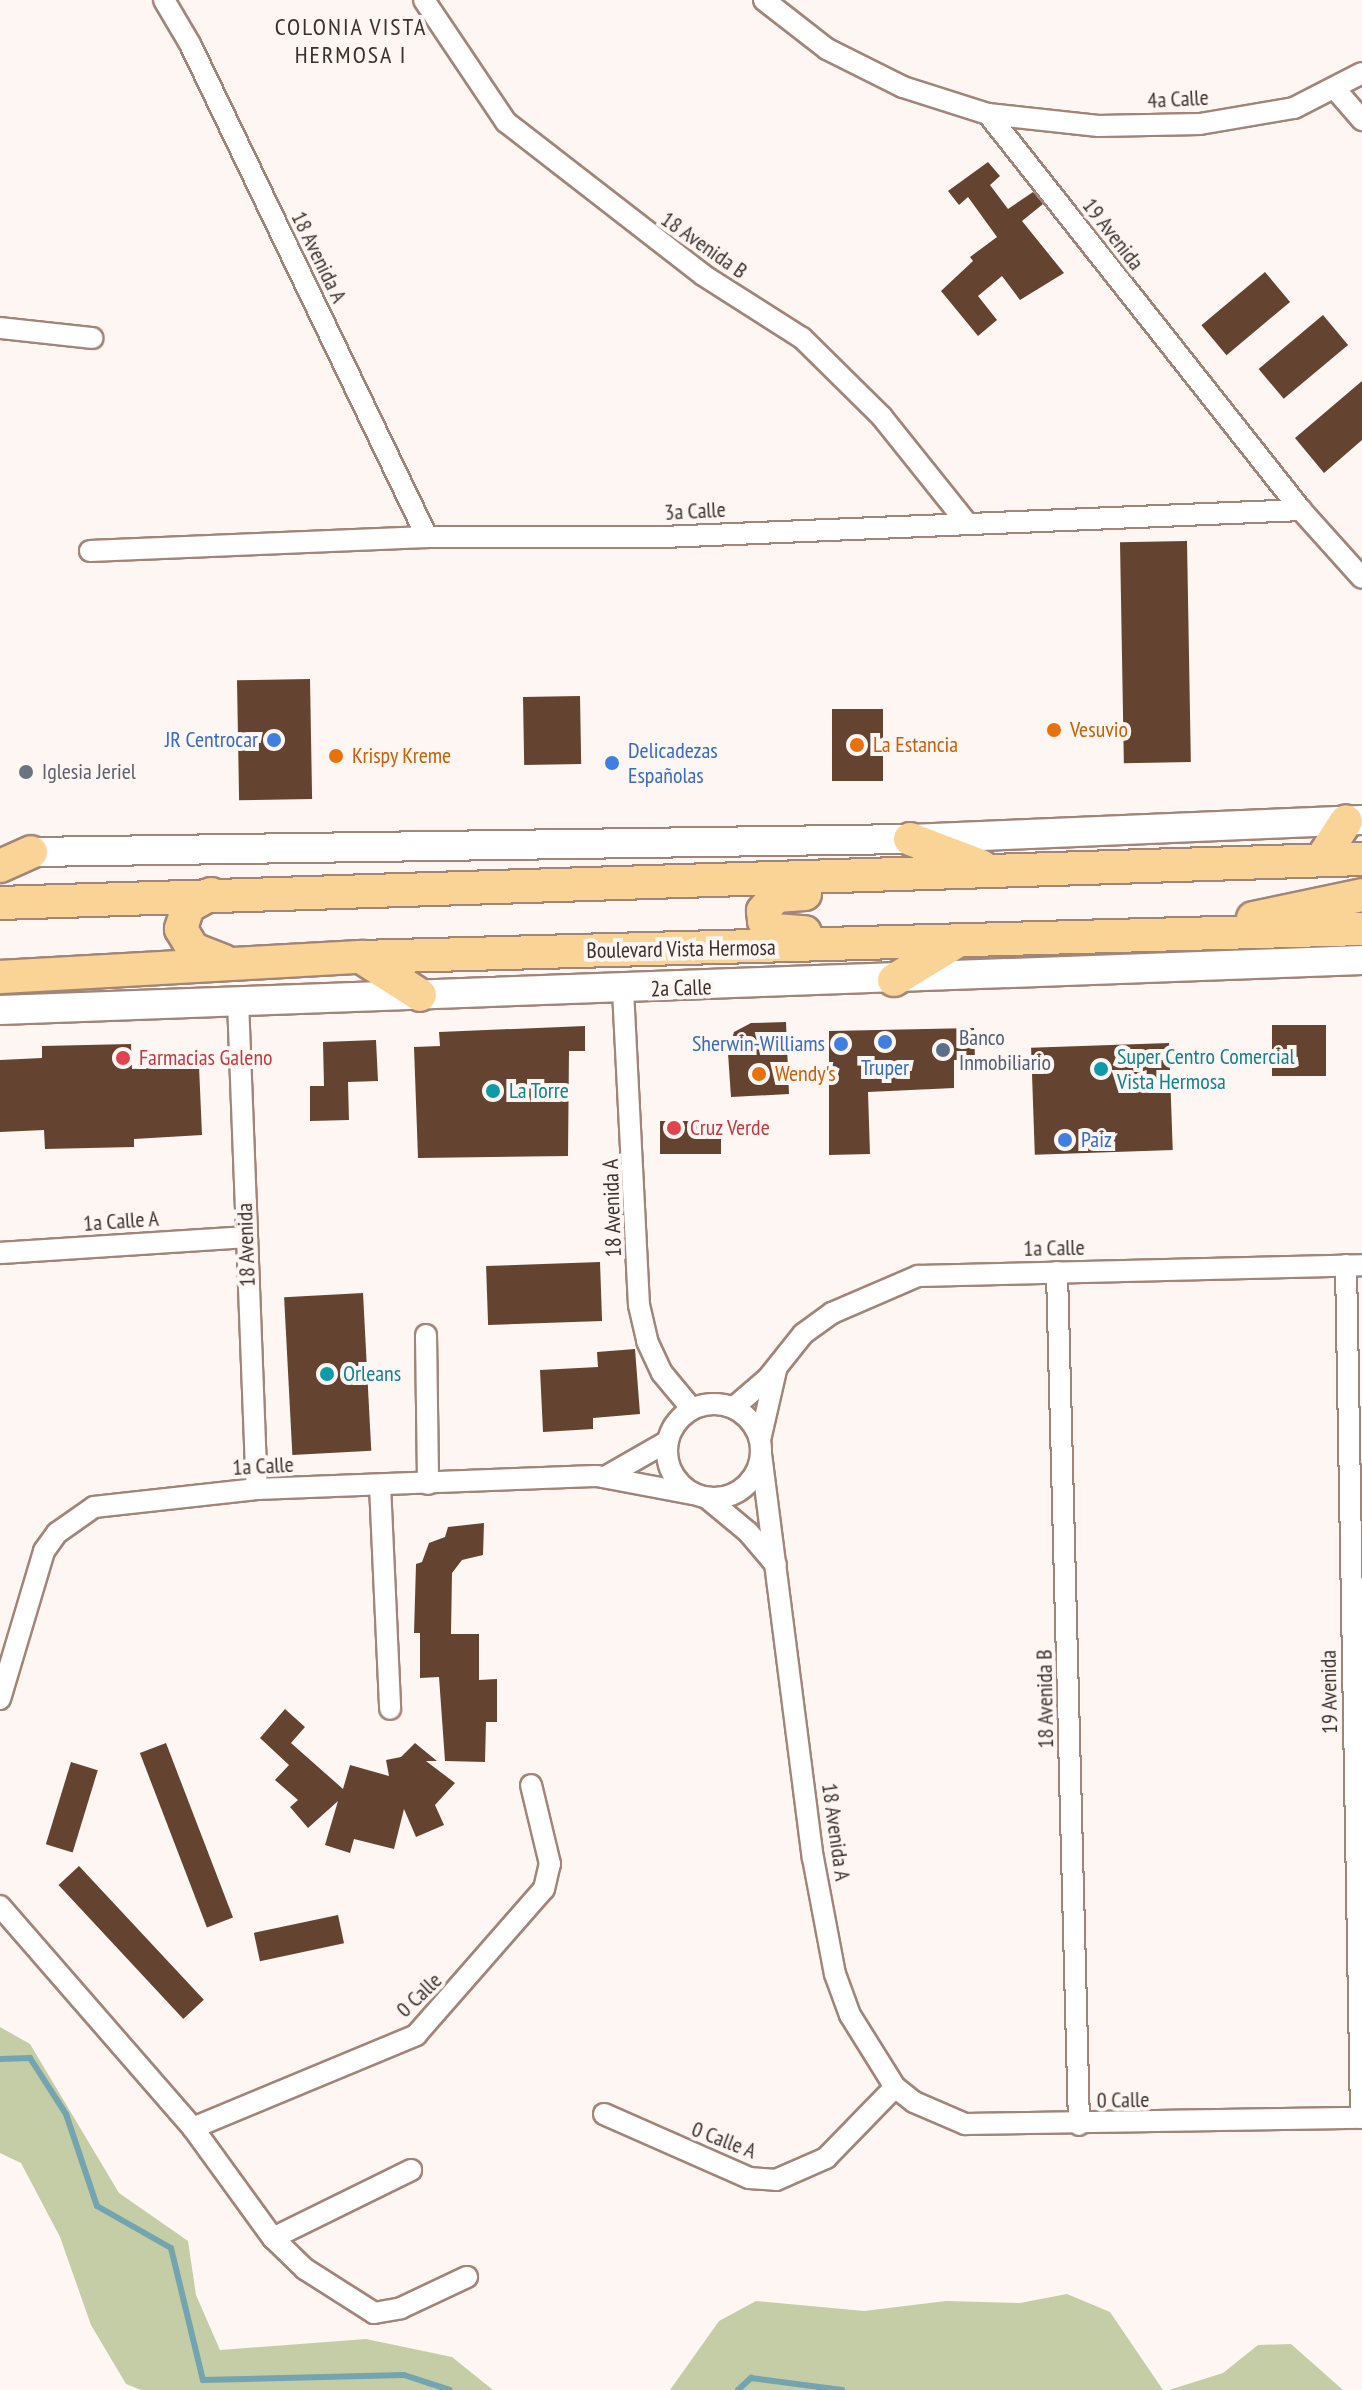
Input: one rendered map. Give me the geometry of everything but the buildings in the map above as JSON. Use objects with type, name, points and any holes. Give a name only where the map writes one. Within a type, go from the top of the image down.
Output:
[{"type":"main road","points":[[1321,860],[1354,820]]},
{"type":"main road","points":[[910,839],[987,869]]},
{"type":"main road","points":[[0,866],[16,851]]},
{"type":"main road","points":[[0,903],[1361,859]]},
{"type":"main road","points":[[849,945],[823,931],[774,930],[764,921],[764,906],[782,895],[883,890],[912,875]]},
{"type":"main road","points":[[211,894],[183,914],[183,937],[201,953],[234,964]]},
{"type":"main road","points":[[1224,929],[1265,913],[1362,895]]},
{"type":"main road","name":"Boulevard Vista Hermosa","points":[[0,977],[361,957],[849,945],[1224,929],[1362,929]]},
{"type":"main road","points":[[894,980],[951,945],[969,940]]},
{"type":"main road","points":[[361,957],[420,995]]},
{"type":"street","name":"18 Avenida A","points":[[164,0],[190,44],[427,537]]},
{"type":"street","name":"18 Avenida B","points":[[424,0],[506,122],[703,275],[802,338],[882,417],[966,522]]},
{"type":"street","points":[[764,0],[827,49],[903,87],[988,114]]},
{"type":"street","name":"4a Calle","points":[[988,114],[1098,126],[1200,124],[1294,108],[1336,90],[1362,73]]},
{"type":"street","points":[[1336,90],[1362,120]]},
{"type":"street","name":"19 Avenida","points":[[988,114],[1301,510],[1362,578]]},
{"type":"street","points":[[0,328],[92,338]]},
{"type":"street","name":"3a Calle","points":[[90,551],[427,537],[663,537],[1301,510]]},
{"type":"street","points":[[16,851],[910,839],[1354,820]]},
{"type":"street","name":"2a Calle","points":[[0,1010],[623,990],[1362,960]]},
{"type":"street","name":"18 Avenida A","points":[[623,990],[639,1305],[647,1341],[662,1373],[692,1409]]},
{"type":"street","name":"18 Avenida","points":[[238,1001],[257,1489]]},
{"type":"street","name":"1a Calle A","points":[[0,1253],[245,1237]]},
{"type":"street","name":"19 Avenida","points":[[1354,1265],[1362,2118]]},
{"type":"street","name":"1a Calle","points":[[733,1408],[777,1366],[803,1334],[832,1313],[918,1276],[1354,1265]]},
{"type":"street","name":"18 Avenida B","points":[[1057,1272],[1079,2125]]},
{"type":"street","points":[[426,1335],[428,1484]]},
{"type":"street","name":"1a Calle","points":[[760,1447],[777,1366]]},
{"type":"street","points":[[699,1496],[723,1498],[749,1483],[760,1447],[754,1426],[733,1408],[706,1404],[692,1409],[672,1428],[668,1441],[671,1472],[699,1496],[748,1532],[778,1568]]},
{"type":"street","name":"1a Calle","points":[[607,1476],[668,1441]]},
{"type":"street","name":"18 Avenida A","points":[[760,1447],[813,1858],[835,1974],[850,2015],[895,2087]]},
{"type":"street","name":"1a Calle","points":[[0,1699],[44,1551],[57,1533],[94,1507],[257,1489],[607,1476],[699,1496]]},
{"type":"street","points":[[380,1485],[390,1709]]},
{"type":"street","name":"0 Calle","points":[[193,2128],[416,2035],[544,1889],[550,1864],[531,1785]]},
{"type":"street","points":[[0,1906],[193,2128],[273,2238],[305,2269],[374,2313],[401,2308],[467,2277]]},
{"type":"street","name":"0 Calle","points":[[895,2087],[914,2102],[965,2124],[1079,2125],[1362,2118]]},
{"type":"street","name":"0 Calle A","points":[[604,2114],[749,2178],[776,2180],[826,2158],[895,2087]]},
{"type":"street","points":[[273,2238],[411,2170]]},
{"type":"green space","points":[[0,2027],[30,2044],[119,2193],[188,2241],[196,2295],[220,2350],[366,2339],[452,2357],[493,2390],[141,2390],[126,2384],[91,2325],[60,2237],[21,2163],[0,2153]]},
{"type":"green space","points":[[1067,2294],[1110,2312],[1163,2390],[670,2390],[719,2321],[756,2301],[864,2311],[946,2301],[1020,2303]]},
{"type":"green space","points":[[1291,2344],[1343,2390],[1169,2390],[1223,2373],[1258,2345]]},
{"type":"waterway","points":[[0,2059],[30,2058],[66,2114],[97,2206],[171,2248],[203,2380],[404,2375],[450,2390]]},
{"type":"waterway","points":[[738,2390],[751,2378],[842,2390]]},
{"type":"place","name":"Vesuvio","points":[[1054,730]]},
{"type":"place","name":"JR Centrocar","points":[[274,740]]},
{"type":"place","name":"La Estancia","points":[[857,745]]},
{"type":"place","name":"Krispy Kreme","points":[[336,756]]},
{"type":"place","name":"Delicadezas Españolas","points":[[612,763]]},
{"type":"place","name":"Iglesia Jeriel","points":[[26,772]]},
{"type":"place","name":"Truper","points":[[885,1042]]},
{"type":"place","name":"Sherwin-Williams","points":[[841,1044]]},
{"type":"place","name":"Banco Inmobiliario","points":[[943,1050]]},
{"type":"place","name":"Farmacias Galeno","points":[[123,1058]]},
{"type":"place","name":"Super Centro Comercial Vista Hermosa","points":[[1101,1069]]},
{"type":"place","name":"Wendy's","points":[[759,1074]]},
{"type":"place","name":"La Torre","points":[[493,1091]]},
{"type":"place","name":"Cruz Verde","points":[[674,1128]]},
{"type":"place","name":"Paiz","points":[[1065,1140]]},
{"type":"place","name":"Orleans","points":[[327,1374]]},
{"type":"district","name":"COLONIA VISTA HERMOSA I","points":[[351,41]]}]
